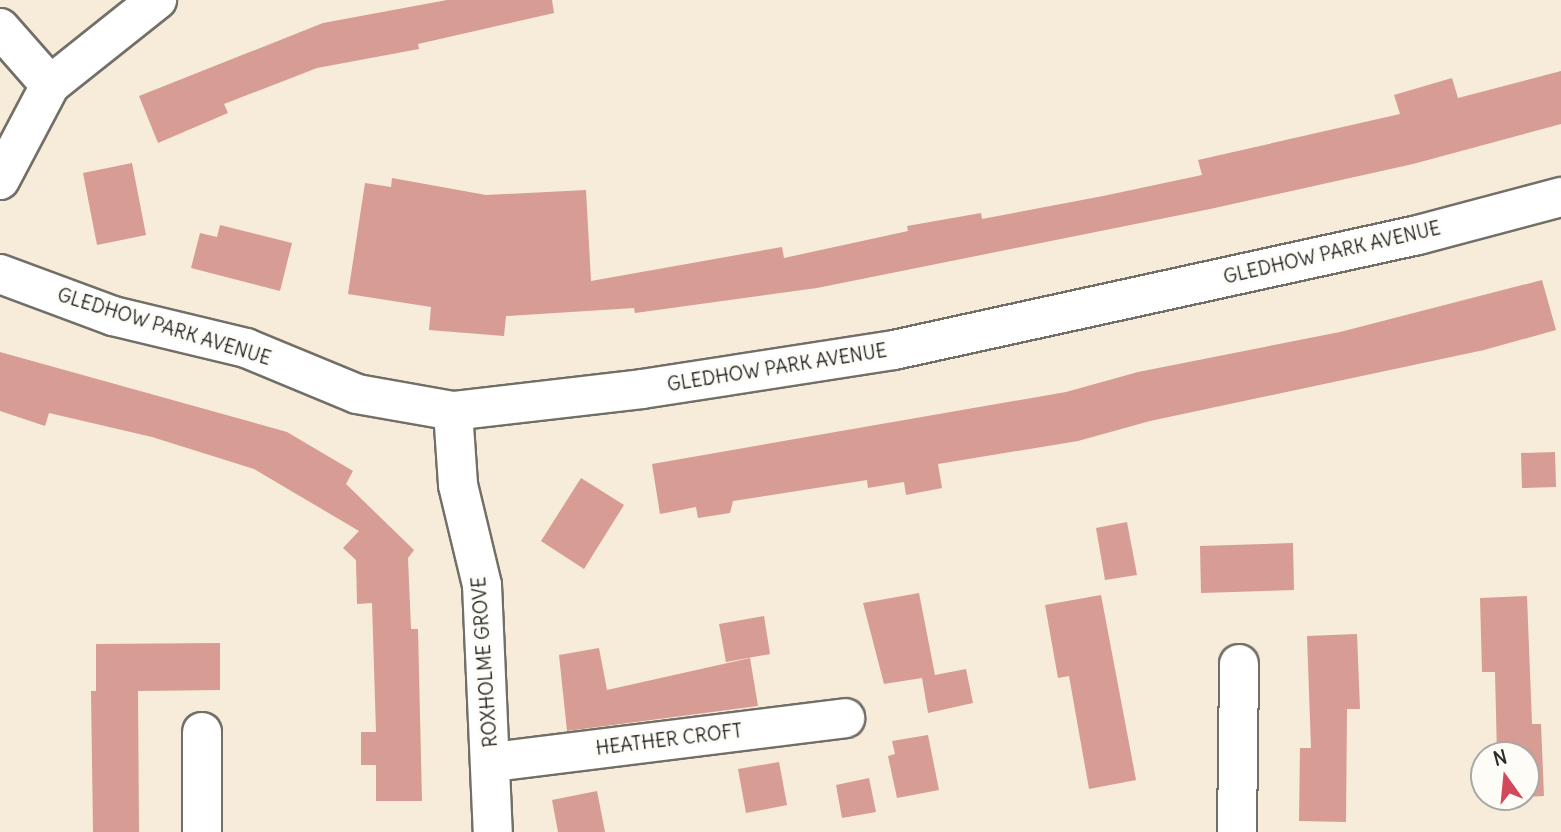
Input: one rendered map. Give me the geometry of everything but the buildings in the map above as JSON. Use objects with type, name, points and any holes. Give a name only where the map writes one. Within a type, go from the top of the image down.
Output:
[{"type":"street","points":[[0,180],[50,85],[157,0]]},
{"type":"street","points":[[0,29],[50,85]]},
{"type":"street","name":"GLEDHOW PARK AVENUE","points":[[0,274],[113,316],[246,348],[357,394],[453,411],[642,389],[894,350],[1418,235],[1561,197]]},
{"type":"street","name":"ROXHOLME GROVE","points":[[453,411],[458,485],[482,585],[493,762],[493,832]]},
{"type":"street","points":[[1237,832],[1239,664]]},
{"type":"street","name":"HEATHER CROFT","points":[[493,762],[845,718]]},
{"type":"street","points":[[202,732],[202,832]]}]
